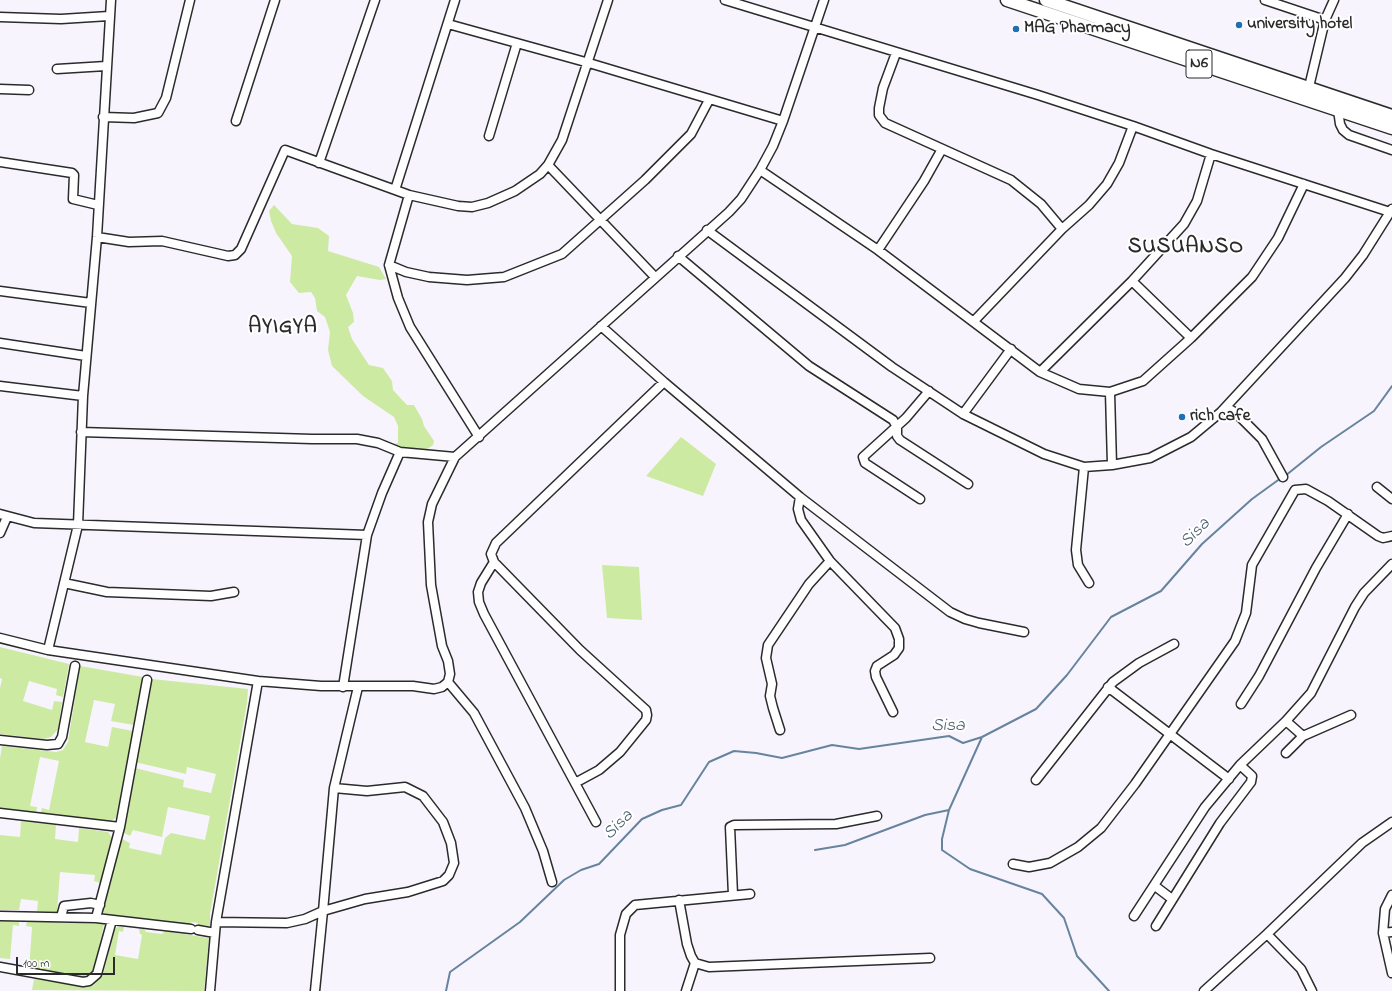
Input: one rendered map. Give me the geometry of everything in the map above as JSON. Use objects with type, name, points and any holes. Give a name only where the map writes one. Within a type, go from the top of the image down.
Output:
[{"type":"highway","name":"N6","points":[[1006,0],[1392,128]]},
{"type":"highway","name":"N6","points":[[1046,0],[1392,116]]},
{"type":"street","points":[[48,650],[78,525],[83,396],[97,237],[111,0]]},
{"type":"street","points":[[103,117],[134,118],[158,113],[166,98],[190,0]]},
{"type":"street","points":[[236,121],[275,0]]},
{"type":"street","points":[[319,163],[376,0]]},
{"type":"street","points":[[395,190],[455,0]]},
{"type":"street","points":[[97,237],[129,242],[162,241],[228,256],[236,255],[286,150],[409,195],[458,206],[472,207],[488,203],[515,192],[540,174],[548,165],[562,140],[589,63],[608,0]]},
{"type":"street","points":[[707,230],[892,367],[962,414],[1044,454],[1084,467],[1112,465],[1150,458],[1191,437],[1226,407],[1345,278],[1363,255],[1391,210],[1211,154],[1133,126],[725,0]]},
{"type":"street","points":[[0,638],[48,650],[258,681],[343,687],[413,686],[434,689],[448,682],[450,674],[448,661],[442,646],[431,585],[428,522],[432,504],[455,457],[733,208],[751,186],[783,121],[824,0]]},
{"type":"street","points":[[1265,0],[1325,20]]},
{"type":"street","points":[[1305,99],[1325,20],[1334,0]]},
{"type":"street","points":[[0,17],[61,20],[109,16]]},
{"type":"street","points":[[448,24],[589,63],[783,121]]},
{"type":"street","points":[[489,136],[517,43]]},
{"type":"street","points":[[896,53],[883,88],[879,116],[885,122],[1011,180],[1041,204],[1062,229]]},
{"type":"street","points":[[57,69],[106,66]]},
{"type":"street","points":[[0,89],[29,90]]},
{"type":"street","points":[[389,265],[406,272],[429,277],[467,280],[504,277],[562,254],[601,220],[691,134],[709,100]]},
{"type":"street","points":[[1338,110],[1340,124],[1343,130],[1349,135],[1392,150]]},
{"type":"street","points":[[974,321],[1062,229],[1089,205],[1107,184],[1119,162],[1133,126]]},
{"type":"street","points":[[878,250],[924,181],[942,149]]},
{"type":"street","points":[[1040,372],[1132,281],[1184,224],[1197,201],[1211,154]]},
{"type":"street","points":[[0,162],[72,173],[74,175],[73,199],[98,204]]},
{"type":"street","points":[[548,165],[655,277]]},
{"type":"street","points":[[760,170],[878,250],[1040,372],[1079,388],[1110,392],[1144,381],[1191,338],[1252,277],[1268,256],[1304,184]]},
{"type":"street","points":[[409,195],[389,265],[398,298],[410,327],[479,437]]},
{"type":"street","points":[[678,256],[810,366],[893,420],[897,427],[896,436],[900,440],[968,484]]},
{"type":"street","points":[[1132,281],[1191,338]]},
{"type":"street","points":[[0,291],[91,303]]},
{"type":"street","points":[[601,326],[664,382],[800,497],[950,612],[965,620],[979,624],[1024,632]]},
{"type":"street","points":[[0,343],[86,356]]},
{"type":"street","points":[[962,414],[1011,349]]},
{"type":"street","points":[[575,783],[599,770],[620,752],[646,720],[646,710],[580,650],[494,562],[491,554],[496,543],[664,382]]},
{"type":"street","points":[[0,386],[83,396]]},
{"type":"street","points":[[920,499],[895,484],[863,460],[865,454],[897,427],[929,391]]},
{"type":"street","points":[[1110,392],[1112,465]]},
{"type":"street","points":[[1226,407],[1236,413],[1262,439],[1283,477]]},
{"type":"street","points":[[81,432],[357,439],[378,443],[400,452],[455,457]]},
{"type":"street","points":[[343,687],[367,535],[382,493],[400,452]]},
{"type":"street","points":[[1084,467],[1076,550],[1078,565],[1088,582]]},
{"type":"street","points":[[1377,487],[1392,500]]},
{"type":"street","points":[[1013,864],[1029,867],[1050,863],[1078,847],[1102,828],[1235,641],[1246,613],[1252,565],[1294,490],[1306,489],[1328,500],[1378,536],[1383,538],[1392,536]]},
{"type":"street","points":[[800,497],[798,509],[801,520],[830,561],[894,628],[899,639],[899,648],[894,655],[877,666],[875,671],[876,677],[893,712]]},
{"type":"street","points":[[1241,704],[1259,676],[1316,568],[1348,514]]},
{"type":"street","points":[[0,533],[4,516],[34,523],[367,535]]},
{"type":"street","points":[[780,730],[772,708],[770,696],[772,684],[766,658],[768,645],[809,584],[830,561]]},
{"type":"street","points":[[494,562],[481,583],[478,592],[481,608],[596,822]]},
{"type":"street","points":[[1134,916],[1206,807],[1229,778],[1240,765],[1286,721],[1311,693],[1355,607],[1364,594],[1392,564]]},
{"type":"street","points":[[64,583],[108,592],[211,596],[234,592]]},
{"type":"street","points":[[1036,780],[1108,687],[1125,671],[1174,644]]},
{"type":"street","points":[[0,740],[46,745],[58,744],[62,737],[75,666]]},
{"type":"street","points":[[96,918],[120,828],[147,680]]},
{"type":"street","points":[[210,991],[216,922],[258,681]]},
{"type":"street","points":[[448,682],[474,713],[525,808],[543,851],[552,882]]},
{"type":"street","points":[[315,991],[334,788],[358,687]]},
{"type":"street","points":[[1108,687],[1229,778]]},
{"type":"street","points":[[1286,753],[1303,736],[1351,715]]},
{"type":"street","points":[[1286,721],[1303,736]]},
{"type":"street","points":[[1156,926],[1220,823],[1251,782],[1252,776],[1240,765]]},
{"type":"street","points":[[216,922],[287,923],[365,899],[408,892],[443,881],[449,875],[454,863],[451,843],[443,822],[423,796],[405,787],[367,791],[334,788]]},
{"type":"street","points":[[0,813],[120,828]]},
{"type":"street","points":[[733,895],[730,827],[734,825],[836,824],[876,816]]},
{"type":"street","points":[[1204,991],[1268,934],[1362,843],[1392,822]]},
{"type":"street","points":[[1155,886],[1172,899]]},
{"type":"street","points":[[620,991],[620,935],[626,914],[635,905],[750,894]]},
{"type":"street","points":[[1392,895],[1385,909],[1383,933],[1392,973]]},
{"type":"street","points":[[679,900],[687,944],[695,963],[686,991]]},
{"type":"street","points":[[61,918],[64,906],[91,903],[100,905]]},
{"type":"street","points":[[0,916],[96,918],[215,933]]},
{"type":"street","points":[[0,966],[83,982],[89,981],[98,974],[112,920]]},
{"type":"street","points":[[1383,933],[1392,932]]},
{"type":"street","points":[[1268,934],[1301,969],[1312,991]]},
{"type":"street","points":[[695,963],[710,967],[930,958]]},
{"type":"green space","points":[[274,205],[292,224],[318,228],[329,236],[328,251],[379,267],[386,279],[380,280],[357,276],[346,295],[353,313],[354,322],[348,327],[352,339],[369,365],[383,368],[392,381],[393,390],[407,405],[414,405],[422,419],[424,426],[434,441],[433,445],[423,452],[406,452],[389,445],[398,443],[398,426],[394,417],[363,396],[332,366],[328,350],[330,332],[325,317],[317,311],[315,298],[311,292],[299,293],[290,282],[292,256],[276,233],[271,221],[269,211]]},
{"type":"green space","points":[[681,437],[716,464],[703,496],[646,476]]},
{"type":"green space","points":[[602,565],[639,567],[642,620],[607,618]]},
{"type":"green space","points":[[0,647],[69,664],[63,697],[56,695],[57,689],[29,681],[23,701],[52,710],[54,701],[62,702],[58,729],[51,737],[43,739],[0,734],[0,688],[2,679],[0,678]]},
{"type":"green space","points":[[80,666],[143,677],[134,725],[111,721],[115,704],[94,700],[85,742],[108,747],[112,727],[133,731],[116,818],[108,822],[40,815],[42,808],[49,810],[59,761],[40,757],[30,806],[37,807],[36,814],[0,810],[0,758],[2,746],[56,752],[63,750],[68,742]]},
{"type":"green space","points":[[152,679],[248,689],[247,703],[210,914],[210,926],[198,925],[198,923],[191,922],[190,924],[105,914],[103,910],[120,841],[122,839],[130,843],[129,848],[161,855],[165,838],[171,833],[205,840],[210,816],[168,807],[162,837],[133,830],[130,836],[122,832],[135,768],[184,780],[183,787],[211,793],[216,774],[187,767],[186,774],[135,762]]},
{"type":"green space","points":[[21,821],[56,825],[55,839],[78,842],[79,828],[108,832],[112,838],[101,883],[94,881],[95,875],[60,872],[57,912],[37,911],[38,901],[21,899],[19,910],[0,910],[0,835],[20,837]]},
{"type":"green space","points":[[0,920],[19,922],[19,926],[13,925],[10,959],[0,958]]},
{"type":"green space","points":[[27,921],[104,924],[93,975],[84,979],[29,970],[32,927],[26,926]]},
{"type":"green space","points":[[118,926],[124,927],[123,932],[119,931],[115,955],[138,959],[142,935],[140,934],[139,929],[144,929],[146,932],[162,934],[165,931],[209,938],[204,991],[32,990],[34,979],[93,986],[103,975],[114,931]]},
{"type":"waterway","name":"Sisa","points":[[1285,476],[1321,447],[1374,411],[1392,386]]},
{"type":"waterway","name":"Sisa","points":[[446,991],[450,972],[520,922],[564,880],[581,870],[599,864],[642,819],[662,810],[681,805],[709,762],[734,751],[782,758],[832,745],[859,749],[949,736],[963,743],[982,737],[1036,709],[1067,675],[1111,617],[1161,591],[1202,544],[1252,499],[1281,478]]},
{"type":"waterway","points":[[982,737],[949,810],[942,839],[942,850],[970,869],[1042,894],[1064,918],[1077,956],[1109,991]]},
{"type":"waterway","points":[[815,850],[845,845],[925,815],[949,810]]},
{"type":"place","name":"university hotel","points":[[1239,25]]},
{"type":"place","name":"MAG Pharmacy","points":[[1016,29]]},
{"type":"place","name":"rich cafe","points":[[1182,417]]},
{"type":"district","name":"SUSUANSO","points":[[1186,249]]},
{"type":"district","name":"AYIGYA","points":[[283,329]]}]
